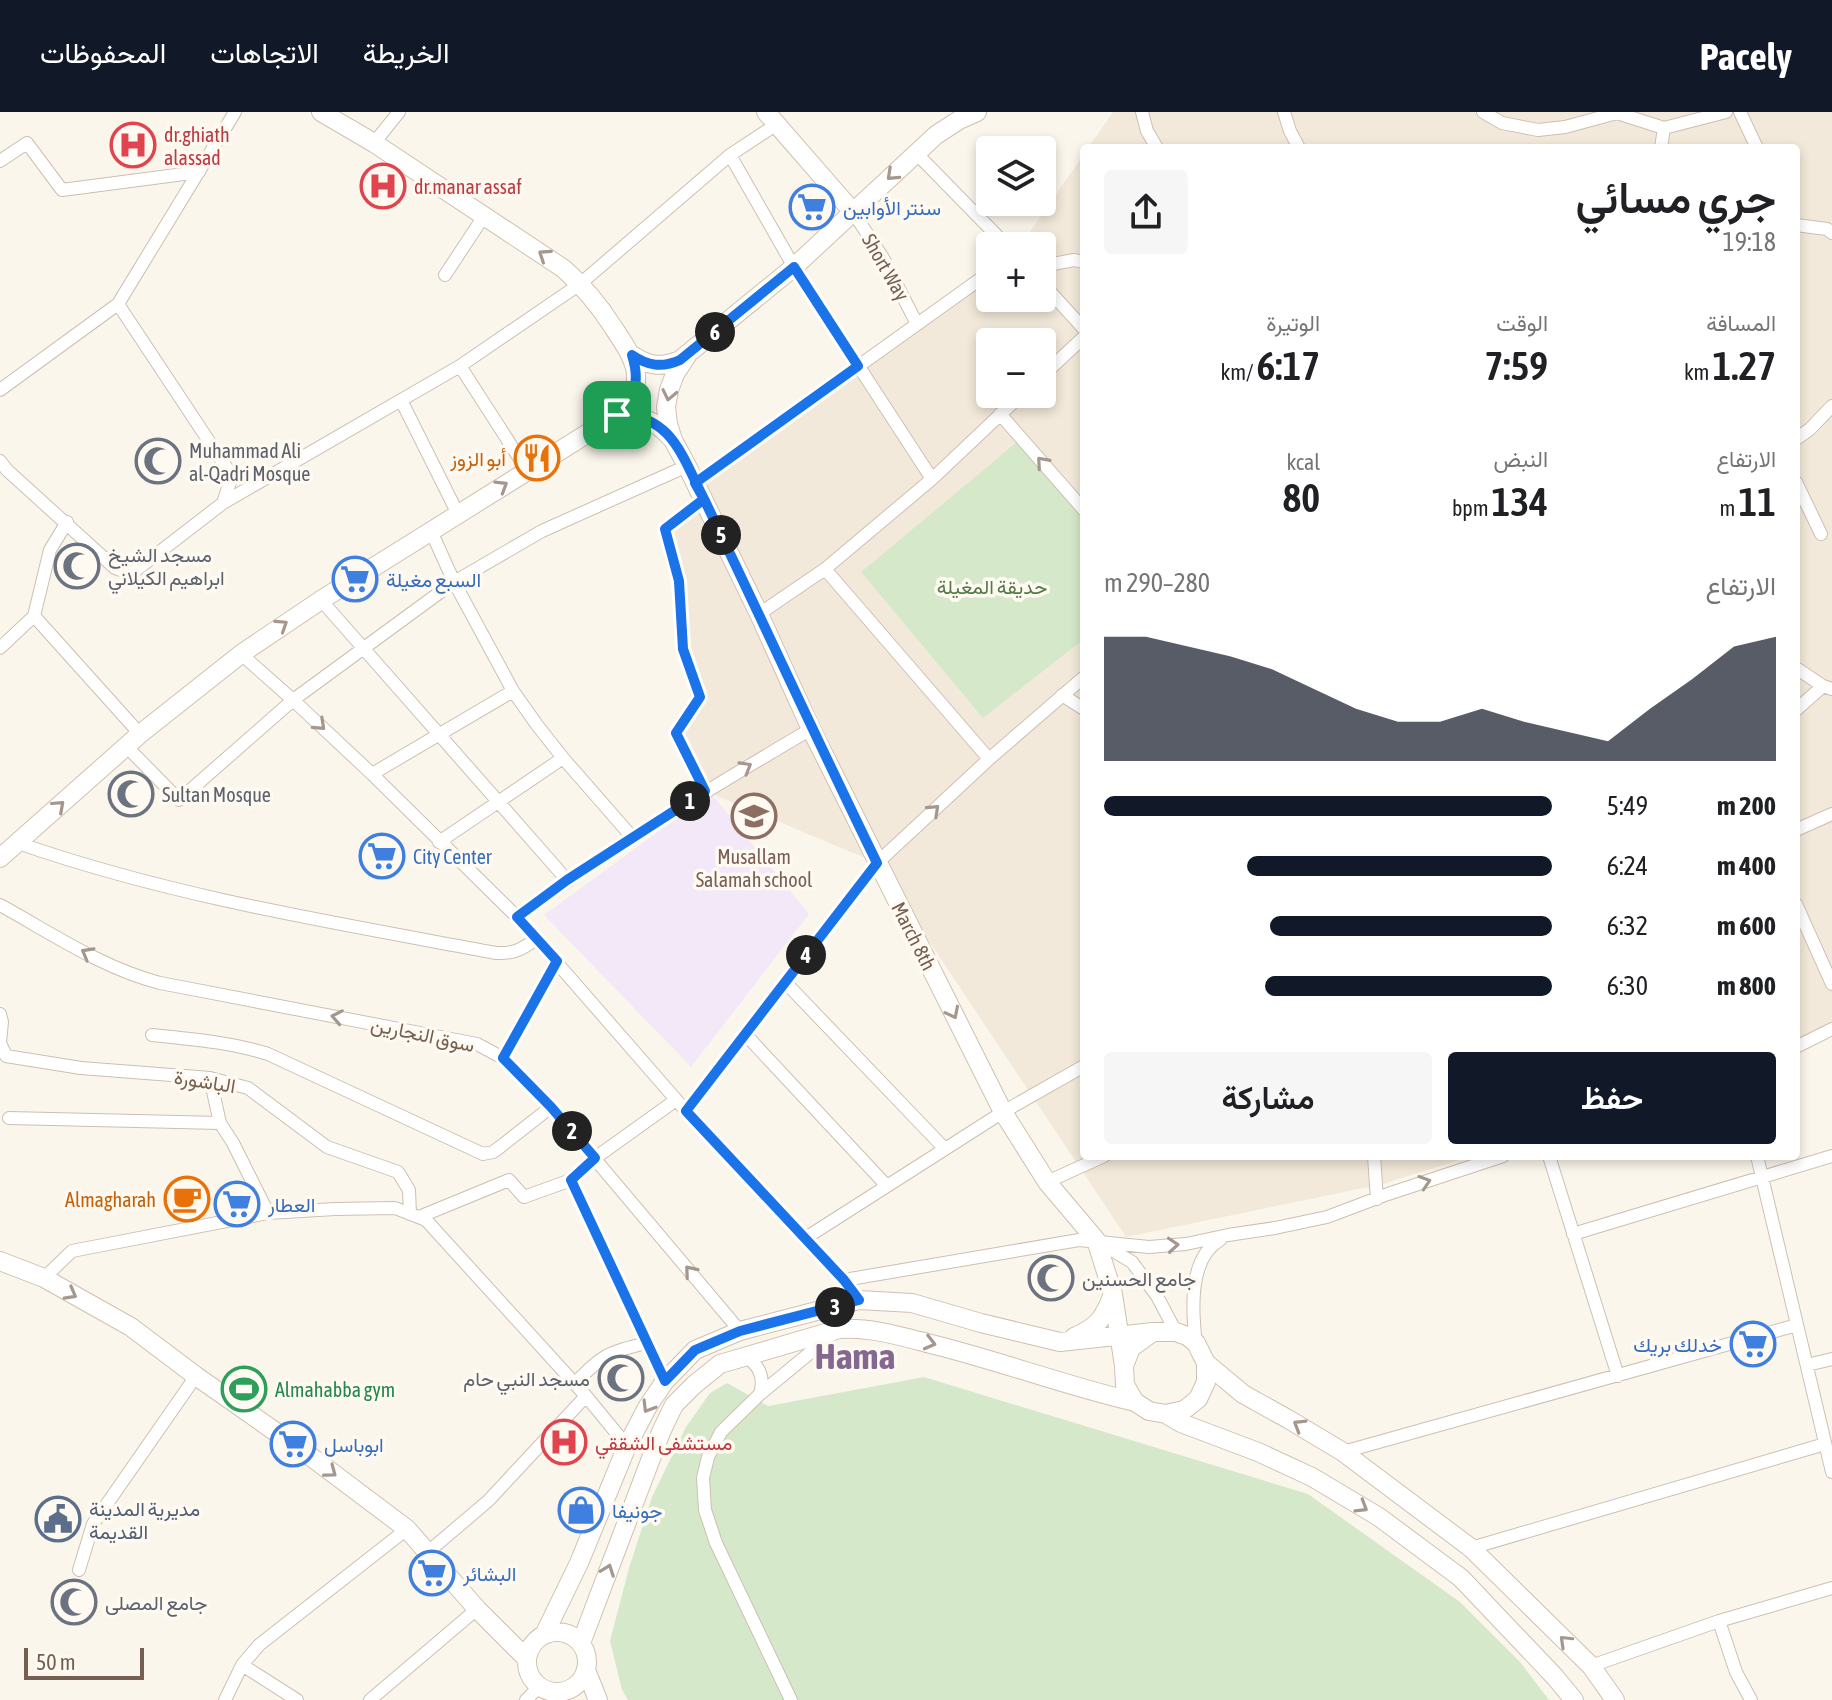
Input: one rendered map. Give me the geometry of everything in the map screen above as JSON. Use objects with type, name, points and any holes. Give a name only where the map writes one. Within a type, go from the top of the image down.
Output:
[{"type":"main road","points":[[0,858],[133,740],[241,654],[321,600],[617,415],[629,403],[634,392],[632,355],[580,284],[547,257],[374,143],[321,112]]},
{"type":"main road","points":[[632,355],[660,366],[680,360],[794,267],[936,135],[977,112]]},
{"type":"main road","points":[[772,118],[853,212]]},
{"type":"main road","name":"March 8th","points":[[688,354],[669,390],[667,415],[673,440],[759,614],[811,729],[1003,1112],[1047,1182],[1096,1240]]},
{"type":"main road","points":[[617,415],[630,415],[654,422],[673,440]]},
{"type":"main road","points":[[1096,1240],[1113,1294],[1125,1385],[1135,1402]]},
{"type":"main road","points":[[0,1261],[44,1278],[131,1327],[407,1529],[477,1609],[527,1659]]},
{"type":"main road","points":[[1060,1342],[1088,1331],[1098,1323],[1113,1294]]},
{"type":"main road","points":[[544,1635],[579,1563],[627,1446],[648,1406],[665,1381],[695,1350],[740,1331],[859,1300],[912,1303],[1060,1342],[1153,1332],[1176,1332],[1187,1336],[1196,1343],[1206,1363],[1243,1394],[1343,1452],[1471,1548],[1591,1666],[1615,1700]]},
{"type":"main road","points":[[581,1643],[674,1405],[720,1364],[839,1329],[857,1328],[949,1348],[1095,1393],[1135,1402],[1149,1411],[1166,1414],[1312,1477],[1379,1517],[1461,1578],[1574,1700]]},
{"type":"main road","points":[[1124,1366],[1134,1344],[1153,1332]]},
{"type":"main road","points":[[1166,1414],[1184,1410],[1198,1399],[1206,1382],[1206,1363]]},
{"type":"main road","points":[[564,1633],[581,1643],[587,1660],[586,1670],[569,1690],[550,1692],[530,1674],[527,1659],[530,1650],[544,1635],[564,1633]]},
{"type":"main road","points":[[586,1670],[598,1700]]},
{"type":"street","points":[[0,390],[118,304],[235,112]]},
{"type":"street","points":[[374,143],[399,112]]},
{"type":"street","points":[[1142,112],[1155,144]]},
{"type":"street","points":[[1284,112],[1297,144]]},
{"type":"street","points":[[1483,112],[1502,123],[1538,130],[1565,127],[1617,113],[1664,128],[1726,112]]},
{"type":"street","points":[[1740,112],[1755,144]]},
{"type":"street","points":[[0,461],[115,568],[131,574],[223,503],[460,366],[580,284],[772,118]]},
{"type":"street","points":[[1662,144],[1664,128]]},
{"type":"street","points":[[0,161],[27,143],[62,190],[199,172]]},
{"type":"street","points":[[916,153],[993,232]]},
{"type":"street","points":[[730,155],[794,267],[932,479]]},
{"type":"street","name":"Short Way","points":[[853,212],[883,258],[917,324]]},
{"type":"street","points":[[445,275],[484,216]]},
{"type":"street","points":[[1800,226],[1827,229],[1832,233]]},
{"type":"street","points":[[1056,263],[1080,261]]},
{"type":"street","points":[[705,791],[676,733],[700,697],[683,649],[679,581],[665,529],[700,491],[858,366],[976,282]]},
{"type":"street","points":[[1056,298],[1080,325]]},
{"type":"street","points":[[118,304],[232,476],[223,503]]},
{"type":"street","points":[[1056,363],[1080,341]]},
{"type":"street","points":[[460,366],[527,470]]},
{"type":"street","points":[[401,400],[458,514]]},
{"type":"street","points":[[1800,436],[1832,406]]},
{"type":"street","points":[[759,614],[825,569],[932,479],[1007,408]]},
{"type":"street","points":[[1000,414],[1080,505]]},
{"type":"street","points":[[34,616],[179,800],[293,700],[454,582],[542,531],[687,466]]},
{"type":"street","points":[[1800,490],[1821,534]]},
{"type":"street","points":[[0,648],[34,616],[50,550],[67,522]]},
{"type":"street","points":[[431,531],[454,582],[513,691],[563,758],[632,837]]},
{"type":"street","points":[[825,569],[989,759]]},
{"type":"street","points":[[321,600],[567,880]]},
{"type":"street","points":[[241,654],[372,774],[517,917],[676,1100],[844,1280],[859,1300]]},
{"type":"street","points":[[1800,670],[1828,688],[1800,707]]},
{"type":"street","points":[[686,1111],[877,863],[1080,680]]},
{"type":"street","points":[[372,774],[513,691]]},
{"type":"street","points":[[1062,695],[1080,706]]},
{"type":"street","points":[[517,917],[632,837],[811,729]]},
{"type":"street","points":[[439,842],[563,758]]},
{"type":"street","points":[[1800,828],[1832,814]]},
{"type":"street","points":[[18,843],[116,874],[245,905],[496,953],[511,954],[537,938]]},
{"type":"street","name":"سوق النجارين","points":[[0,905],[114,968],[137,977],[477,1044],[503,1058],[551,1107],[740,1331]]},
{"type":"street","points":[[1800,913],[1832,984]]},
{"type":"street","points":[[503,1058],[557,961]]},
{"type":"street","points":[[785,982],[944,1148]]},
{"type":"street","name":"الباشورة","points":[[0,1014],[0,1043],[6,1056],[81,1068],[210,1078],[248,1088],[327,1147],[398,1172],[409,1190],[415,1216]]},
{"type":"street","points":[[1800,1045],[1832,1029]]},
{"type":"street","points":[[745,1034],[886,1185]]},
{"type":"street","points":[[152,1035],[247,1047],[268,1054],[483,1154],[493,1152],[551,1107]]},
{"type":"street","points":[[804,1239],[944,1148],[1080,1068]]},
{"type":"street","points":[[210,1078],[220,1123],[268,1213]]},
{"type":"street","points":[[415,1216],[509,1180],[524,1197],[571,1180],[595,1158],[676,1100]]},
{"type":"street","points":[[9,1118],[220,1123]]},
{"type":"street","points":[[1573,1234],[1832,1156]]},
{"type":"street","points":[[1047,1182],[1095,1160]]},
{"type":"street","points":[[1374,1160],[1377,1199]]},
{"type":"street","points":[[844,1280],[1079,1240],[1149,1247],[1186,1244],[1327,1217],[1491,1160]]},
{"type":"street","points":[[1550,1160],[1618,1376]]},
{"type":"street","points":[[1758,1160],[1832,1472]]},
{"type":"street","points":[[571,1180],[665,1381]]},
{"type":"street","points":[[44,1278],[72,1251],[268,1213],[395,1208],[426,1220],[575,1383],[627,1446]]},
{"type":"street","points":[[1196,1343],[1193,1306],[1202,1257],[1211,1245],[1228,1235]]},
{"type":"street","points":[[1096,1240],[1132,1262],[1157,1296],[1176,1332]]},
{"type":"street","points":[[1343,1452],[1797,1325]]},
{"type":"street","points":[[791,1700],[716,1543],[705,1510],[703,1478],[708,1457],[721,1432],[760,1394],[839,1329]]},
{"type":"street","points":[[575,1383],[600,1358],[617,1350],[647,1343]]},
{"type":"street","points":[[744,1356],[760,1371],[760,1394]]},
{"type":"street","points":[[1807,1365],[1832,1359]]},
{"type":"street","points":[[79,1570],[93,1524],[196,1376]]},
{"type":"street","points":[[428,1552],[488,1501],[586,1396]]},
{"type":"street","points":[[1471,1548],[1825,1444]]},
{"type":"street","points":[[225,1700],[242,1665],[259,1645],[407,1529]]},
{"type":"street","points":[[1591,1666],[1719,1621],[1832,1588]]},
{"type":"street","points":[[370,1700],[477,1609]]},
{"type":"street","points":[[1719,1621],[1736,1672],[1751,1700]]},
{"type":"street","points":[[242,1665],[297,1700]]},
{"type":"street","points":[[526,1700],[550,1692]]},
{"type":"shaded area","points":[[1113,112],[1832,112],[1832,1032],[1800,1047],[1800,144],[1091,144]]},
{"type":"shaded area","points":[[1080,160],[1080,1160],[1459,1160],[1383,1184],[1126,1237],[877,863],[705,791],[676,733],[700,697],[683,649],[665,529],[704,499],[695,483],[976,282],[976,312],[1056,312],[1056,232],[1030,232],[1041,216],[1056,216],[1056,194]]},
{"type":"shaded area","points":[[711,793],[809,914],[691,1067],[544,915]]},
{"type":"green space","name":"حديقة المغيلة","points":[[1018,441],[1080,512],[1080,642],[983,718],[861,572]]},
{"type":"green space","points":[[924,1377],[1308,1494],[1460,1602],[1520,1662],[1549,1700],[628,1700],[622,1690],[610,1641],[629,1568],[652,1497],[686,1427],[710,1393],[727,1383],[768,1406]]},
{"type":"place","name":"dr.ghiath alassad","points":[[133,145]]},
{"type":"place","name":"dr.manar assaf","points":[[383,186]]},
{"type":"place","name":"سنتر الأوابين","points":[[812,207]]},
{"type":"place","name":"أبو الزوز","points":[[537,458]]},
{"type":"place","name":"Muhammad Ali al-Qadri Mosque","points":[[158,461]]},
{"type":"place","name":"مسجد الشيخ ابراهيم الكيلاني","points":[[77,566]]},
{"type":"place","name":"السبع مغيلة","points":[[355,579]]},
{"type":"place","name":"Sultan Mosque","points":[[131,794]]},
{"type":"place","name":"Musallam Salamah school","points":[[754,816]]},
{"type":"place","name":"City Center","points":[[382,856]]},
{"type":"place","name":"Almagharah","points":[[187,1199]]},
{"type":"place","name":"العطار","points":[[237,1204]]},
{"type":"place","name":"جامع الحسنين","points":[[1051,1278]]},
{"type":"place","name":"خدلك بريك","points":[[1753,1344]]},
{"type":"place","name":"مسجد النبي حام","points":[[621,1378]]},
{"type":"place","name":"Almahabba gym","points":[[244,1389]]},
{"type":"place","name":"مستشفى الشققي","points":[[564,1442]]},
{"type":"place","name":"ابوباسل","points":[[293,1444]]},
{"type":"place","name":"جونيفا","points":[[581,1510]]},
{"type":"place","name":"مديرية المدينة القديمة","points":[[58,1519]]},
{"type":"place","name":"البشائر","points":[[432,1573]]},
{"type":"place","name":"جامع المصلى","points":[[74,1602]]},
{"type":"district","name":"Hama","points":[[855,1356]]},
{"type":"route","points":[[617,415],[629,403],[634,392],[636,379],[632,355],[640,361],[660,366],[680,360],[794,267],[858,366],[695,483],[704,499],[759,614],[811,729],[877,863],[686,1111],[844,1280],[859,1300],[740,1331],[695,1350],[665,1381],[571,1180],[595,1158],[503,1058],[557,961],[517,917],[567,880],[705,791],[676,733],[700,697],[683,649],[679,581],[665,529],[704,499],[695,483],[673,440],[664,430],[642,417],[617,415]]}]
